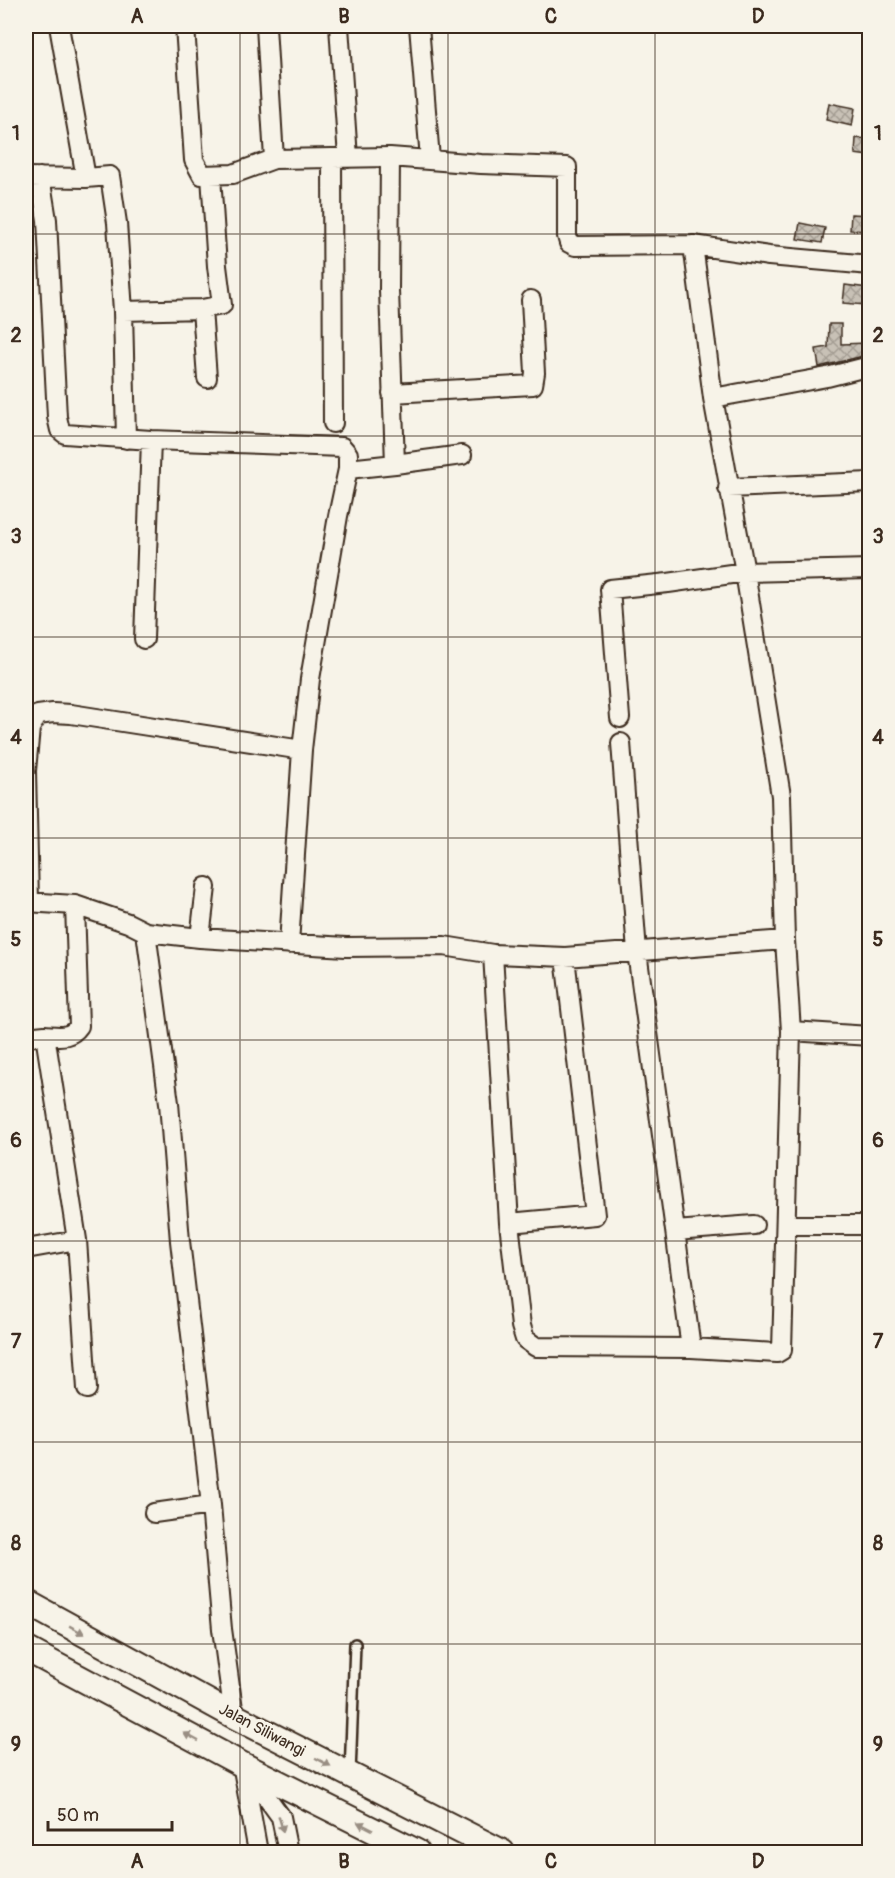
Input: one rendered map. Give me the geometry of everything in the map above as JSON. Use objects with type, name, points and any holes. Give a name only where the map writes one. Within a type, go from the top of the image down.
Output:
[{"type":"main road","name":"Jalan Siliwangi","points":[[26,1602],[350,1777],[502,1852]]},
{"type":"main road","points":[[26,1649],[243,1765],[417,1852]]},
{"type":"street","points":[[59,26],[86,178]]},
{"type":"street","points":[[185,26],[194,160],[202,175],[233,174],[274,159],[430,159],[482,164],[567,167],[567,236],[569,243],[575,246],[693,244],[769,256],[870,265]]},
{"type":"street","points":[[266,26],[274,159]]},
{"type":"street","points":[[333,423],[340,158],[339,26]]},
{"type":"street","points":[[419,26],[430,159]]},
{"type":"street","points":[[390,158],[389,291],[395,464]]},
{"type":"street","points":[[126,439],[123,310],[117,223],[110,176],[33,177],[47,220],[58,425],[65,434],[126,439],[342,447],[348,454],[348,469],[310,679],[302,750],[289,944]]},
{"type":"street","points":[[123,310],[202,309],[222,305],[211,176]]},
{"type":"street","points":[[493,954],[509,1223],[520,1326],[525,1339],[536,1347],[691,1348],[777,1353],[782,1350],[791,1031],[785,940],[781,796],[745,572],[712,398],[693,244]]},
{"type":"street","points":[[392,393],[533,385],[535,378],[531,300]]},
{"type":"street","points":[[202,309],[207,378]]},
{"type":"street","points":[[712,398],[827,377],[870,366]]},
{"type":"street","points":[[144,639],[151,440]]},
{"type":"street","points":[[348,469],[462,455]]},
{"type":"street","points":[[728,488],[870,482]]},
{"type":"street","points":[[620,718],[610,589],[745,572],[870,569]]},
{"type":"street","points":[[302,750],[71,714],[38,715],[30,728],[26,771],[27,902],[75,905],[128,923],[146,932],[201,938],[346,947],[444,946],[493,954],[565,957],[785,940]]},
{"type":"street","points":[[621,743],[637,952],[691,1348]]},
{"type":"street","points":[[201,938],[206,886]]},
{"type":"street","points":[[26,1037],[45,1035],[64,1037],[74,1033],[79,1026],[75,905]]},
{"type":"street","points":[[146,932],[169,1103],[180,1241],[211,1505],[222,1629],[234,1716]]},
{"type":"street","points":[[509,1223],[595,1215],[565,957]]},
{"type":"street","points":[[791,1031],[870,1036]]},
{"type":"street","points":[[45,1035],[77,1240],[87,1389]]},
{"type":"street","points":[[786,1225],[870,1225]]},
{"type":"street","points":[[675,1231],[754,1226]]},
{"type":"street","points":[[26,1249],[77,1240]]},
{"type":"street","points":[[154,1513],[211,1505]]},
{"type":"street","points":[[243,1765],[258,1852]]},
{"type":"street","points":[[243,1765],[281,1817],[288,1852]]},
{"type":"lane","points":[[350,1777],[355,1644]]},
{"type":"building","points":[[829,103],[855,108],[852,126],[826,120]]},
{"type":"building","points":[[856,138],[869,139],[868,156],[855,154]]},
{"type":"building","points":[[851,214],[870,215],[870,231],[850,230]]},
{"type":"building","points":[[800,223],[825,228],[822,243],[797,239]]},
{"type":"building","points":[[845,285],[868,288],[866,305],[843,303]]},
{"type":"building","points":[[829,324],[841,324],[841,344],[867,343],[867,355],[819,367],[816,349],[828,347]]}]
